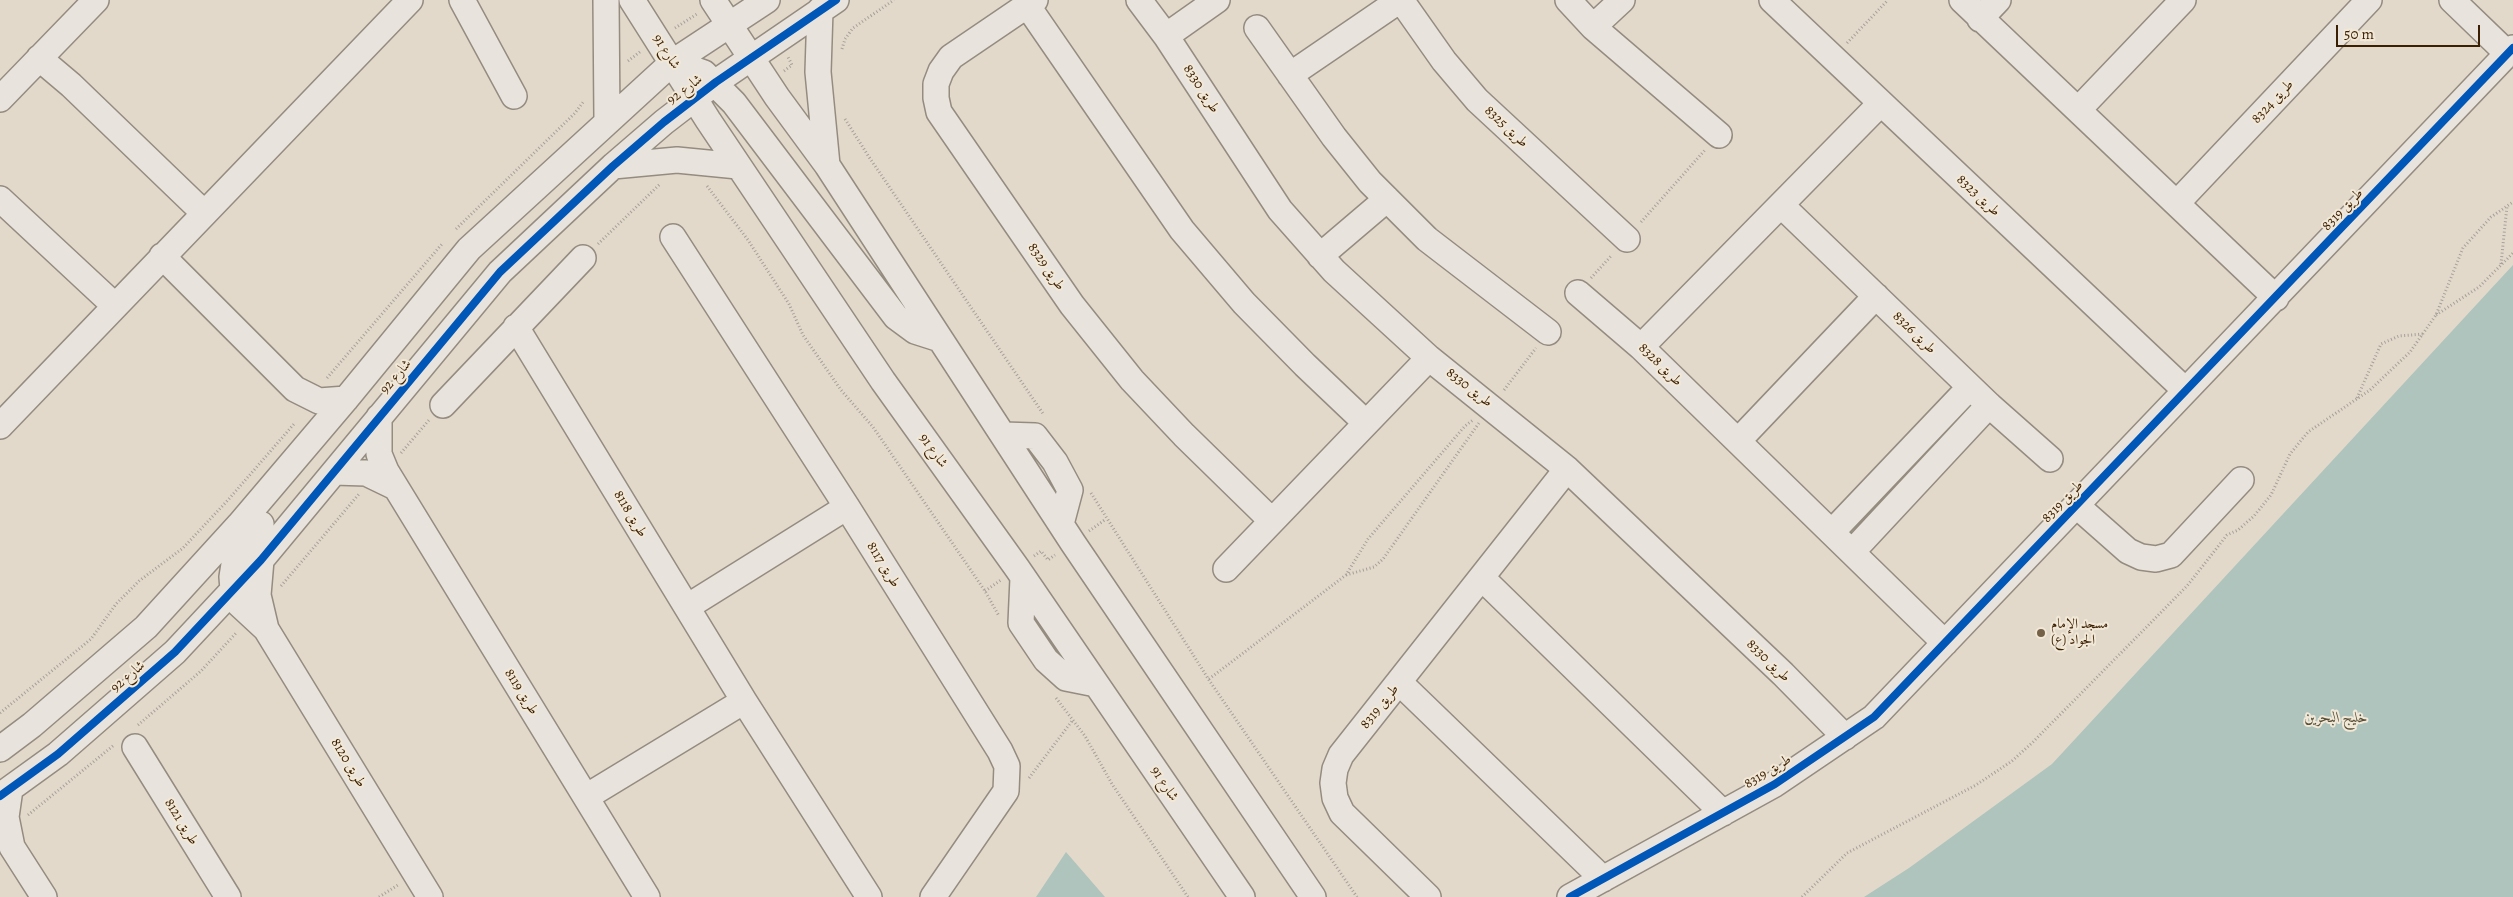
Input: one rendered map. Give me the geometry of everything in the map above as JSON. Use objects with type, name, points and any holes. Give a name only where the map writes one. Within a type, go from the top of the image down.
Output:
[{"type":"street","points":[[0,99],[96,0]]},
{"type":"street","points":[[0,426],[114,305],[410,0]]},
{"type":"street","points":[[462,0],[514,96]]},
{"type":"street","points":[[606,0],[607,120]]},
{"type":"street","name":"شارع 91","points":[[632,0],[738,166],[883,381],[1020,573],[1242,897]]},
{"type":"street","points":[[713,0],[777,97],[826,165],[1067,533],[1313,897]]},
{"type":"street","name":"شارع 92","points":[[2,746],[32,725],[146,627],[229,537],[346,399],[469,249],[672,62],[768,0]]},
{"type":"street","name":"طريق 8330","points":[[1139,0],[1166,36],[1280,210],[1320,256],[1429,358],[1492,406],[1567,469],[1783,674],[1845,737]]},
{"type":"street","points":[[1166,36],[1217,0]]},
{"type":"street","points":[[1290,75],[1401,0]]},
{"type":"street","name":"طريق 8325","points":[[1401,0],[1444,61],[1477,100],[1627,239]]},
{"type":"street","points":[[1568,0],[1593,27],[1719,135]]},
{"type":"street","points":[[1593,27],[1622,0]]},
{"type":"street","points":[[1962,0],[2276,298]]},
{"type":"street","points":[[1980,19],[1998,0]]},
{"type":"street","points":[[2078,110],[2183,0]]},
{"type":"street","name":"طريق 8324","points":[[2176,203],[2369,0]]},
{"type":"street","points":[[2452,0],[2510,51]]},
{"type":"street","name":"طريق 8323","points":[[1778,2],[1880,104],[2185,390]]},
{"type":"street","name":"طريق 8329","points":[[1272,521],[1184,435],[1126,372],[1072,305],[939,112],[936,84],[941,70],[952,56],[1031,3],[1182,230],[1244,303],[1305,366],[1366,423]]},
{"type":"street","points":[[826,165],[818,72],[828,5]]},
{"type":"street","name":"شارع 92","points":[[5,793],[58,754],[175,652],[260,560],[500,272],[613,166],[695,98],[828,5]]},
{"type":"street","points":[[1257,28],[1334,137],[1387,199],[1427,239],[1548,332]]},
{"type":"street","name":"طريق 8319","points":[[1570,897],[1775,784],[1874,716],[2077,506],[2185,390],[2276,298],[2510,51]]},
{"type":"street","points":[[39,58],[71,85],[204,213]]},
{"type":"street","points":[[672,62],[704,73],[716,82],[734,103],[896,317],[915,331],[940,339]]},
{"type":"street","points":[[1641,347],[1880,104]]},
{"type":"street","points":[[613,166],[677,160],[738,166]]},
{"type":"street","points":[[0,199],[114,305]]},
{"type":"street","points":[[1320,256],[1387,199]]},
{"type":"street","name":"طريق 8326","points":[[1781,205],[1989,405],[2050,459]]},
{"type":"street","name":"طريق 8117","points":[[672,237],[847,507],[1000,751],[1007,766],[1006,791],[998,806],[933,897]]},
{"type":"street","points":[[162,256],[304,399],[313,438]]},
{"type":"street","points":[[443,405],[583,258]]},
{"type":"street","name":"طريق 8328","points":[[1578,294],[1641,347],[1945,643]]},
{"type":"street","points":[[1738,441],[1876,296]]},
{"type":"street","name":"طريق 8118","points":[[516,327],[744,701],[869,897]]},
{"type":"street","points":[[1226,569],[1429,358]]},
{"type":"street","points":[[1832,532],[1970,387]]},
{"type":"street","points":[[304,399],[328,402],[346,399]]},
{"type":"street","points":[[1852,552],[1989,405]]},
{"type":"street","name":"طريق 8119","points":[[380,417],[380,454],[385,478],[647,897]]},
{"type":"street","points":[[233,590],[233,565],[235,558],[289,488],[290,474],[287,468]]},
{"type":"street","name":"طريق 8319","points":[[1428,897],[1342,813],[1335,798],[1333,783],[1335,769],[1341,755],[1567,469]]},
{"type":"street","points":[[334,472],[350,471],[385,478]]},
{"type":"street","points":[[2077,506],[2128,551],[2141,557],[2156,559],[2171,555],[2242,480]]},
{"type":"street","points":[[687,607],[847,507]]},
{"type":"street","name":"طريق 8120","points":[[260,560],[258,577],[263,620],[430,897]]},
{"type":"street","points":[[1482,578],[1723,813]]},
{"type":"street","name":"طريق 8120","points":[[233,590],[245,612],[263,620]]},
{"type":"street","points":[[1399,682],[1603,879]]},
{"type":"street","points":[[586,797],[744,701]]},
{"type":"street","name":"طريق 8121","points":[[135,747],[228,897]]},
{"type":"street","points":[[5,793],[6,843],[44,897]]},
{"type":"path","points":[[1833,59],[1888,0]]},
{"type":"path","points":[[454,231],[575,113],[586,98]]},
{"type":"path","points":[[1578,294],[1719,135]]},
{"type":"path","points":[[583,258],[645,196],[666,180]]},
{"type":"path","points":[[699,181],[714,193],[748,240],[789,304],[803,335],[841,390],[873,427],[985,591],[1001,619]]},
{"type":"path","points":[[2501,264],[2508,205]]},
{"type":"path","points":[[0,713],[91,639],[116,604],[139,581],[183,548],[304,399],[448,238]]},
{"type":"path","points":[[2436,315],[2479,287],[2513,253]]},
{"type":"path","points":[[1346,575],[1374,567],[1383,559],[1492,406],[1548,332]]},
{"type":"path","points":[[2357,399],[2381,344],[2399,336],[2424,334]]},
{"type":"path","points":[[263,620],[307,553],[385,478],[443,405]]},
{"type":"path","points":[[1209,680],[1346,575],[1368,539],[1458,433],[1492,406]]},
{"type":"path","points":[[985,591],[1020,573],[1041,551],[1048,560],[1067,533],[1106,519]]},
{"type":"path","points":[[1052,694],[1084,736],[1112,784],[1188,897]]},
{"type":"water","name":"خليج البحرين","points":[[2513,265],[2513,897],[1864,897],[1909,868],[2052,764]]},
{"type":"water","points":[[1066,852],[1105,897],[1036,897]]},
{"type":"cycle path","points":[[0,796],[58,754],[175,652],[261,560],[500,272],[613,166],[664,122],[716,82],[836,0]]},
{"type":"cycle path","points":[[1570,897],[1775,784],[1874,717],[2513,48]]},
{"type":"place","name":"مسجد الإمام الجواد (ع)","points":[[2041,633]]}]
